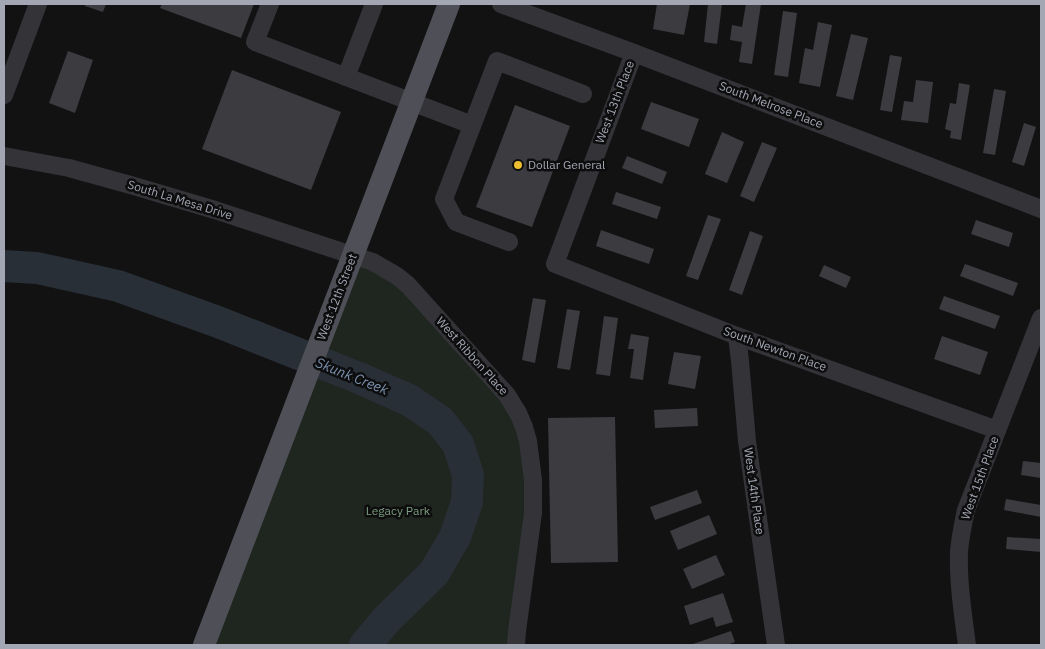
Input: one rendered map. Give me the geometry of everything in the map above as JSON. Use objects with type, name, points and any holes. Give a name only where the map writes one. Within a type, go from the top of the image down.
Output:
[{"type":"main road","name":"West 12th Street","points":[[204,645],[449,4]]},
{"type":"street","points":[[4,95],[38,4]]},
{"type":"street","points":[[270,4],[255,42],[472,125]]},
{"type":"street","points":[[346,77],[374,4]]},
{"type":"street","name":"South Melrose Place","points":[[501,4],[1041,208]]},
{"type":"street","name":"West 13th Place","points":[[555,264],[634,53]]},
{"type":"street","points":[[509,242],[456,222],[444,199],[497,61],[583,94]]},
{"type":"street","name":"South La Mesa Drive","points":[[4,156],[69,168],[134,186],[215,210],[353,256]]},
{"type":"street","name":"West Ribbon Place","points":[[353,256],[373,262],[408,285],[507,395],[524,427],[528,441],[533,480],[533,513],[516,645]]},
{"type":"street","name":"South Newton Place","points":[[555,264],[737,336],[997,430]]},
{"type":"street","name":"West 15th Place","points":[[967,645],[961,596],[959,553],[966,510],[1041,318]]},
{"type":"street","name":"West 14th Place","points":[[737,336],[747,441],[776,645]]},
{"type":"green space","name":"Legacy Park","points":[[353,256],[408,285],[507,395],[528,441],[517,645],[203,645]]},
{"type":"building","points":[[86,4],[106,4],[103,12],[85,6]]},
{"type":"building","points":[[162,4],[254,4],[241,38],[160,8]]},
{"type":"building","points":[[657,4],[690,4],[684,35],[653,29]]},
{"type":"building","points":[[708,4],[722,4],[717,44],[704,42]]},
{"type":"building","points":[[746,4],[761,4],[752,64],[739,62],[742,42],[730,40],[732,25],[742,27]]},
{"type":"building","points":[[783,11],[797,13],[788,77],[774,75]]},
{"type":"building","points":[[818,22],[832,25],[820,87],[799,83],[805,48],[813,50]]},
{"type":"building","points":[[851,34],[868,38],[853,100],[836,96]]},
{"type":"building","points":[[68,51],[93,60],[75,113],[49,103]]},
{"type":"building","points":[[890,55],[902,57],[892,112],[880,110]]},
{"type":"building","points":[[232,70],[341,112],[311,190],[202,149]]},
{"type":"building","points":[[916,80],[933,82],[928,123],[901,120],[904,101],[913,102]]},
{"type":"building","points":[[959,83],[970,85],[961,140],[950,138],[951,131],[945,129],[950,103],[956,104]]},
{"type":"building","points":[[994,89],[1006,91],[995,155],[983,153]]},
{"type":"building","points":[[651,102],[699,119],[689,147],[641,129]]},
{"type":"building","points":[[515,105],[570,126],[532,227],[476,207]]},
{"type":"building","points":[[1024,123],[1036,127],[1024,166],[1012,162]]},
{"type":"building","points":[[722,132],[744,142],[727,183],[705,174]]},
{"type":"building","points":[[762,142],[777,148],[754,202],[740,196]]},
{"type":"building","points":[[627,156],[667,172],[662,184],[622,168]]},
{"type":"building","points":[[616,192],[661,207],[657,219],[612,204]]},
{"type":"building","points":[[708,215],[721,219],[698,280],[686,276]]},
{"type":"building","points":[[976,220],[1013,233],[1009,247],[971,234]]},
{"type":"building","points":[[601,230],[654,249],[649,264],[596,246]]},
{"type":"building","points":[[750,231],[763,236],[742,295],[729,290]]},
{"type":"building","points":[[965,264],[1018,283],[1013,296],[960,276]]},
{"type":"building","points":[[824,265],[851,277],[846,288],[819,276]]},
{"type":"building","points":[[944,296],[1000,316],[995,329],[939,309]]},
{"type":"building","points":[[533,298],[546,300],[535,363],[522,360]]},
{"type":"building","points":[[567,309],[580,311],[570,370],[557,368]]},
{"type":"building","points":[[604,316],[618,318],[610,376],[596,374]]},
{"type":"building","points":[[631,334],[649,337],[643,380],[630,378],[634,349],[628,349]]},
{"type":"building","points":[[942,336],[988,352],[980,375],[934,359]]},
{"type":"building","points":[[674,352],[701,356],[695,389],[668,384]]},
{"type":"building","points":[[697,408],[698,426],[655,428],[654,410]]},
{"type":"building","points":[[615,417],[618,562],[551,563],[548,418]]},
{"type":"building","points":[[1023,461],[1041,463],[1041,478],[1021,475]]},
{"type":"building","points":[[697,490],[702,503],[655,520],[650,507]]},
{"type":"building","points":[[1006,499],[1041,505],[1041,517],[1004,510]]},
{"type":"building","points":[[709,515],[717,534],[678,550],[670,531]]},
{"type":"building","points":[[1007,537],[1041,539],[1041,552],[1006,549]]},
{"type":"building","points":[[716,555],[725,575],[692,589],[683,569]]},
{"type":"building","points":[[723,593],[733,622],[716,627],[713,617],[690,625],[684,606]]},
{"type":"building","points":[[731,631],[735,642],[727,645],[690,645]]},
{"type":"waterway","name":"Skunk Creek","points":[[4,266],[37,268],[118,286],[218,322],[359,378],[409,400],[440,421],[458,444],[468,475],[467,502],[455,537],[434,573],[387,619],[365,645]]},
{"type":"place","name":"Dollar General","points":[[518,165]]}]
